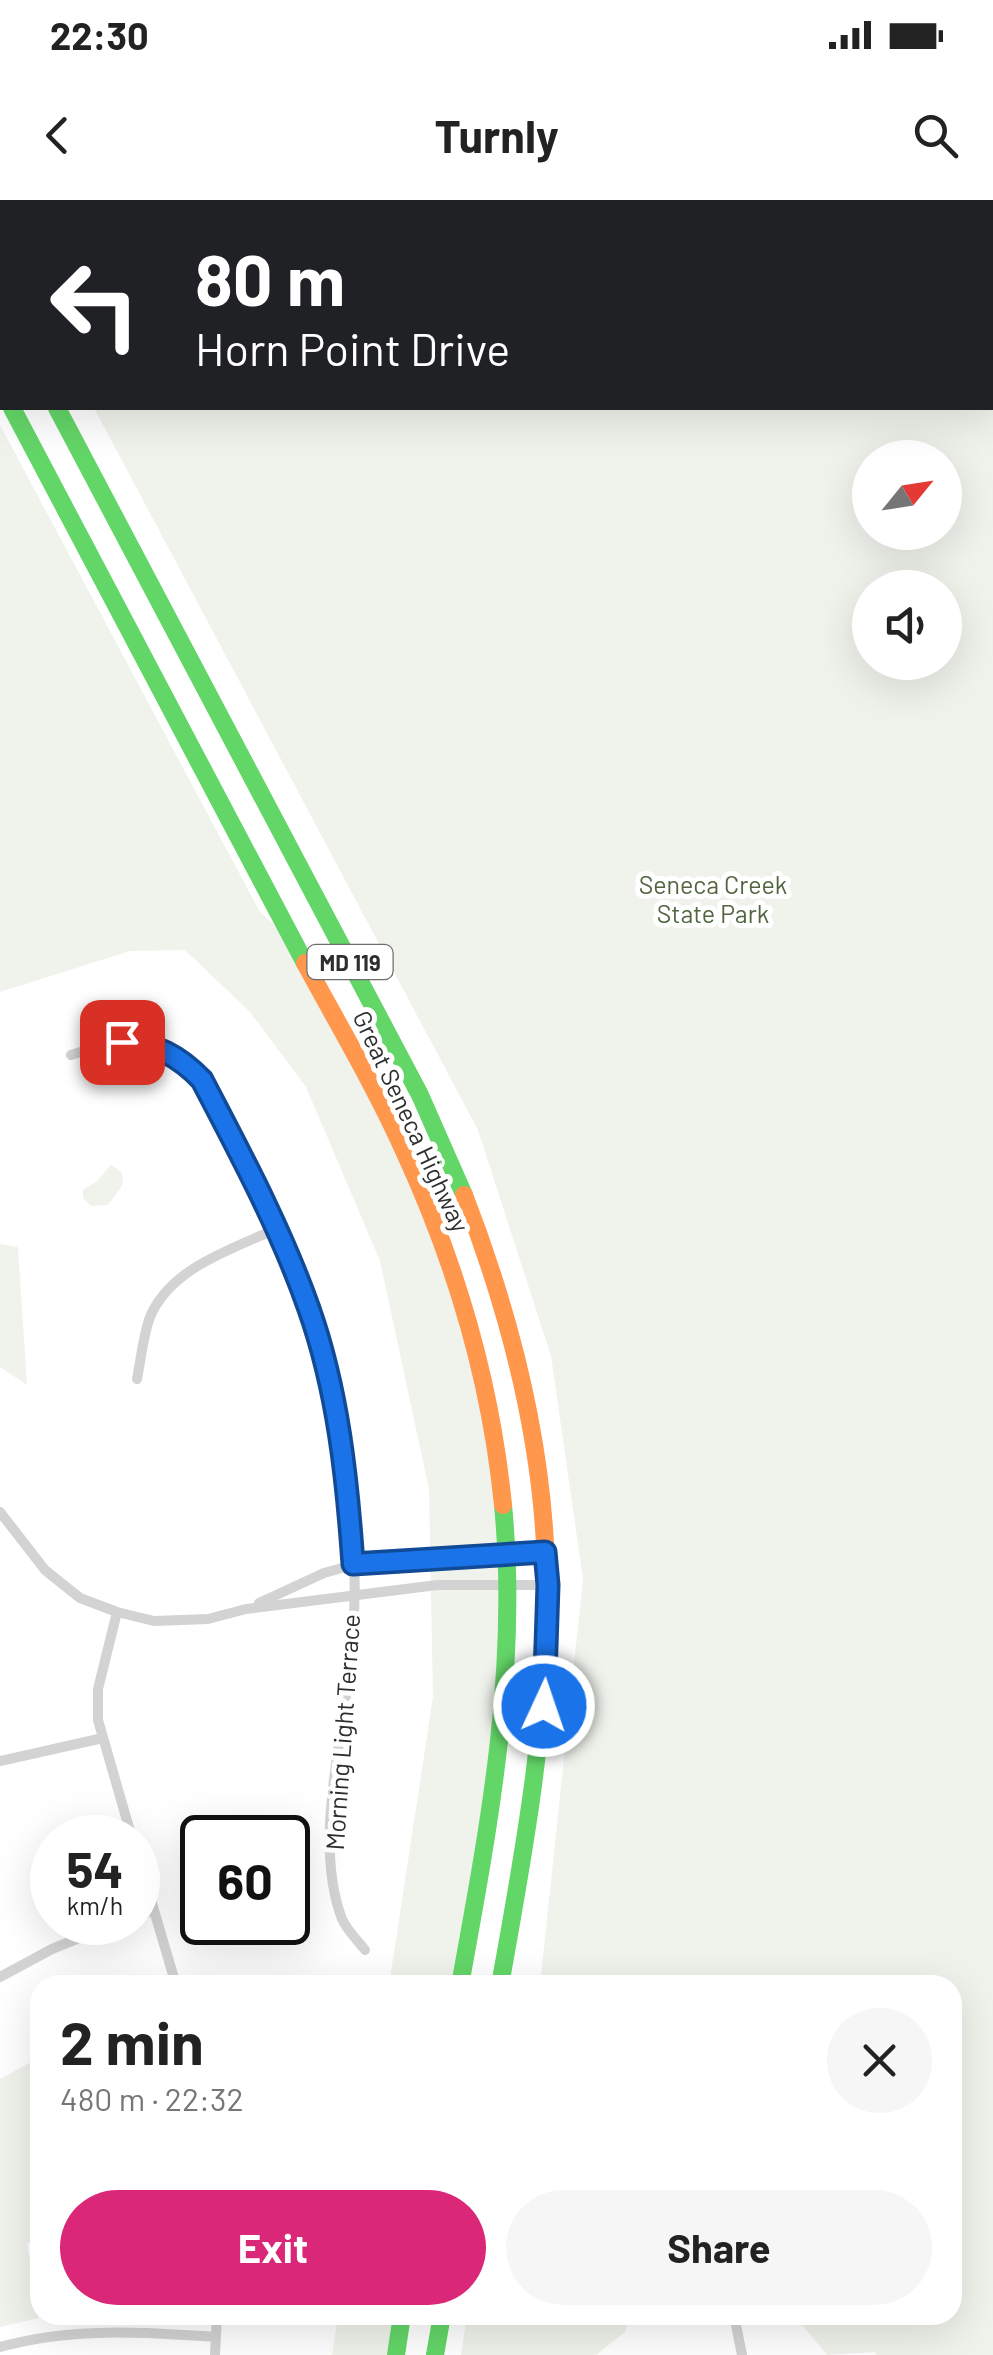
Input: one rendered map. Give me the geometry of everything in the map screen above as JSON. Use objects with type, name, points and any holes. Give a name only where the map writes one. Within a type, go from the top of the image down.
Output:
[{"type":"main road","name":"Great Seneca Highway","points":[[13,410],[360,1064],[428,1203],[450,1259],[489,1398],[504,1505],[509,1586],[507,1680],[500,1750],[462,1975]]},
{"type":"main road","name":"Great Seneca Highway","points":[[58,410],[453,1163],[492,1266],[512,1335],[530,1410],[548,1585],[544,1706],[502,1975]]},
{"type":"main road","points":[[396,2355],[400,2325]]},
{"type":"main road","points":[[435,2355],[440,2325]]},
{"type":"street","name":"Morning Light Terrace","points":[[70,1055],[122,1042],[146,1043],[183,1060],[202,1080],[278,1228],[310,1311],[335,1406],[353,1564],[352,1646],[332,1809],[331,1854],[343,1922],[365,1950]]},
{"type":"street","points":[[137,1379],[148,1322],[168,1288],[193,1268],[278,1228]]},
{"type":"street","points":[[0,1512],[45,1570],[80,1598],[154,1621],[208,1619],[246,1610],[437,1585],[548,1585]]},
{"type":"street","points":[[246,1610],[324,1573],[353,1564],[545,1552]]},
{"type":"street","points":[[116,1612],[98,1689],[98,1720],[125,1815]]},
{"type":"street","points":[[0,1760],[102,1738]]},
{"type":"street","points":[[160,1930],[173,1975]]},
{"type":"street","points":[[0,1977],[62,1945]]},
{"type":"street","points":[[215,2355],[217,2325]]},
{"type":"street","points":[[736,2325],[742,2355]]},
{"type":"street","points":[[0,2346],[56,2334],[121,2330],[216,2337]]},
{"type":"green space","name":"Seneca Creek State Park","points":[[95,410],[993,410],[993,2355],[827,2355],[802,2325],[962,2325],[962,1975],[541,1975],[583,1579],[551,1356],[478,1130]]},
{"type":"green space","points":[[0,425],[260,912],[297,945],[415,1173],[492,1418],[509,1618],[458,1975],[391,1975],[433,1697],[429,1489],[380,1261],[306,1087],[250,1012],[185,950],[130,951],[0,992]]},
{"type":"green space","points":[[111,1165],[122,1174],[122,1184],[108,1205],[91,1206],[83,1198],[83,1190]]},
{"type":"green space","points":[[0,1244],[18,1247],[27,1385],[0,1367]]},
{"type":"green space","points":[[30,2062],[30,2320],[0,2327],[0,2079]]},
{"type":"green space","points":[[336,2325],[404,2325],[400,2355],[332,2355]]},
{"type":"green space","points":[[466,2325],[627,2325],[625,2332],[596,2355],[461,2355]]},
{"type":"traffic: fast","points":[[13,410],[305,963]]},
{"type":"traffic: fast","points":[[58,410],[420,1095],[464,1195]]},
{"type":"traffic: fast","points":[[462,1975],[491,1806],[504,1687],[507,1566],[503,1505]]},
{"type":"traffic: fast","points":[[502,1975],[540,1727],[546,1569]]},
{"type":"traffic: fast","points":[[396,2355],[400,2325]]},
{"type":"traffic: fast","points":[[435,2355],[440,2325]]},
{"type":"traffic: slow","points":[[305,963],[394,1129],[440,1238],[480,1370],[503,1505]]},
{"type":"traffic: slow","points":[[464,1195],[496,1286],[521,1379],[538,1473],[546,1569]]},
{"type":"route","points":[[122,1042],[146,1043],[183,1060],[202,1080],[278,1228],[310,1311],[335,1406],[353,1564],[545,1552],[548,1585],[544,1706]]}]
